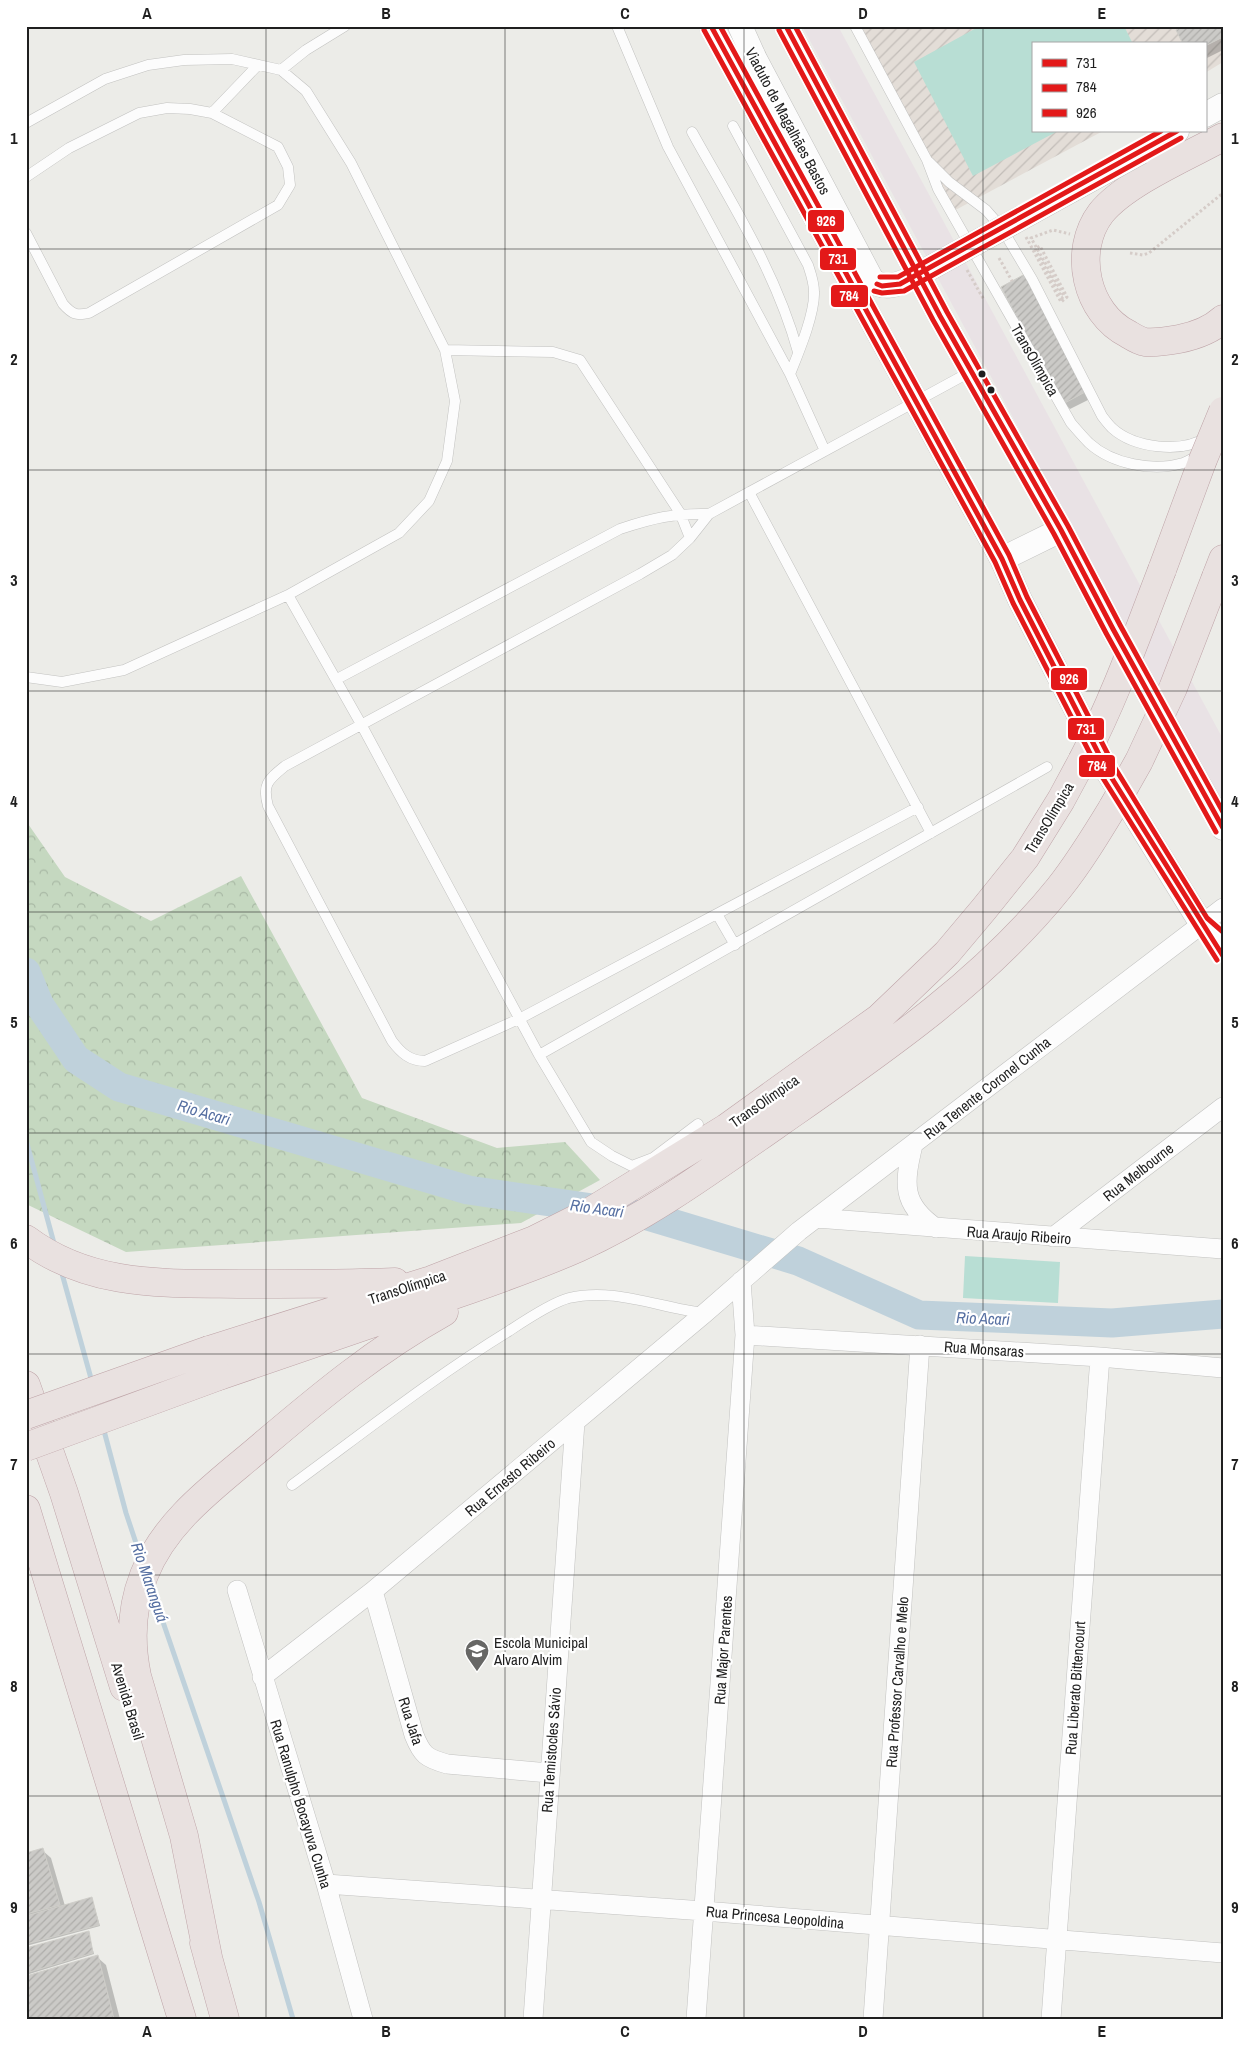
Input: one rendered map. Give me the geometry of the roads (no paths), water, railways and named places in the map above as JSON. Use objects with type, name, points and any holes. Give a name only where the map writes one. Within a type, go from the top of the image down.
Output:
[{"type":"highway","points":[[1223,137],[1131,187],[1101,213],[1088,237],[1086,260],[1087,280],[1099,308],[1109,321],[1120,330],[1144,342],[1167,342],[1192,337],[1223,319]]},
{"type":"highway","name":"TransOlímpica","points":[[26,1415],[209,1350],[431,1280],[534,1240],[580,1217],[651,1176],[726,1128],[879,1018],[947,952],[984,910],[1025,858],[1061,800],[1096,735],[1128,659],[1223,411]]},
{"type":"highway","name":"TransOlímpica","points":[[26,1447],[219,1376],[532,1267],[619,1227],[695,1182],[911,1028],[971,978],[1018,935],[1059,888],[1086,850],[1139,761],[1173,688],[1219,568]]},
{"type":"highway","points":[[26,1240],[60,1261],[82,1269],[143,1282],[347,1284],[431,1280]]},
{"type":"highway","points":[[209,1962],[184,1836],[136,1676],[132,1625],[136,1598],[144,1574],[159,1546],[182,1516],[341,1379],[403,1335],[471,1297],[532,1267]]},
{"type":"highway","name":"Avenida Brasil","points":[[26,1385],[64,1493],[225,2019]]},
{"type":"highway","points":[[26,1509],[182,2019]]},
{"type":"street","points":[[712,26],[1002,559],[1020,600],[1108,772],[1223,956]]},
{"type":"street","name":"Viaduto de Magalhães Bastos","points":[[740,26],[754,57],[872,280],[882,286],[900,284],[1175,132]]},
{"type":"street","points":[[786,26],[970,372],[1061,530],[1223,828]]},
{"type":"street","points":[[1206,114],[1223,105]]},
{"type":"street","points":[[1002,559],[1061,530]]},
{"type":"street","name":"Rua Tenente Coronel Cunha","points":[[747,1276],[799,1231],[1223,908]]},
{"type":"street","points":[[1201,923],[1223,942]]},
{"type":"street","name":"Rua Melbourne","points":[[1053,1237],[1223,1107]]},
{"type":"street","points":[[913,1145],[907,1171],[908,1192],[915,1211],[936,1228]]},
{"type":"street","name":"Rua Araujo Ribeiro","points":[[816,1218],[1223,1249]]},
{"type":"street","name":"Rua Ernesto Ribeiro","points":[[262,1677],[373,1591],[747,1276]]},
{"type":"street","name":"Rua Major Parentes","points":[[696,2019],[745,1335],[747,1276]]},
{"type":"street","name":"Rua Monsaras","points":[[745,1335],[1100,1357],[1223,1368]]},
{"type":"street","name":"Rua Professor Carvalho e Melo","points":[[873,2019],[920,1345]]},
{"type":"street","name":"Rua Liberato Bittencourt","points":[[1051,2019],[1100,1357]]},
{"type":"street","name":"Rua Temistocles Sávio","points":[[533,2019],[575,1422]]},
{"type":"street","name":"Rua Ranulpho Bocayuva Cunha","points":[[237,1590],[326,1884],[363,2019]]},
{"type":"street","name":"Rua Jafa","points":[[373,1591],[414,1735],[421,1752],[432,1760],[447,1764],[549,1773]]},
{"type":"street","name":"Rua Princesa Leopoldina","points":[[326,1884],[542,1901],[704,1911],[1223,1952]]},
{"type":"lane","points":[[281,70],[306,50],[345,26]]},
{"type":"lane","points":[[617,26],[668,147],[790,374],[825,451]]},
{"type":"lane","name":"TransOlímpica","points":[[855,26],[927,160],[938,189],[1071,423],[1090,444],[1111,457],[1136,465],[1159,466],[1183,463],[1201,454],[1223,437]]},
{"type":"lane","points":[[26,123],[105,79],[148,65],[184,60],[232,59],[281,70],[306,91],[351,163],[445,350],[455,402],[446,461],[429,501],[399,534],[288,595],[124,670],[62,682],[26,678]]},
{"type":"lane","points":[[212,113],[258,65]]},
{"type":"lane","points":[[26,177],[69,148],[139,113],[167,108],[190,109],[212,113],[278,147],[288,167],[290,185],[278,205],[89,313],[78,316],[71,313],[63,304],[26,233]]},
{"type":"lane","points":[[733,126],[808,265],[813,280],[815,294],[813,306],[790,374]]},
{"type":"lane","points":[[692,132],[771,274],[789,321],[798,353]]},
{"type":"lane","name":"TransOlímpica","points":[[927,160],[949,182],[986,210],[1001,227],[1032,280],[1102,416],[1112,429],[1145,444],[1167,446],[1184,445],[1203,440],[1223,427]]},
{"type":"lane","points":[[445,350],[553,352],[580,360],[680,513],[690,538]]},
{"type":"lane","points":[[918,807],[521,1018],[425,1061],[418,1061],[401,1053],[392,1041],[268,806],[264,792],[269,779],[285,766],[648,569],[672,555],[690,538],[709,514],[970,372]]},
{"type":"lane","points":[[749,492],[931,833]]},
{"type":"lane","points":[[337,679],[620,529],[652,518],[680,513],[709,514]]},
{"type":"lane","points":[[288,595],[337,679],[540,1055],[591,1142],[632,1166],[653,1158],[698,1124]]},
{"type":"lane","points":[[540,1055],[1047,767]]},
{"type":"lane","points":[[717,914],[735,945]]},
{"type":"lane","points":[[292,1485],[486,1345],[530,1318],[568,1298],[611,1294],[684,1311],[705,1313]]},
{"type":"waterway","name":"Rio Acari","points":[[26,972],[39,1004],[76,1059],[119,1087],[468,1190],[648,1216],[798,1261],[919,1315],[1112,1323],[1223,1314]]},
{"type":"waterway","name":"Rio Maranguá","points":[[26,1140],[55,1247]]},
{"type":"waterway","name":"Rio Maranguá","points":[[61,1270],[92,1382]]},
{"type":"waterway","name":"Rio Maranguá","points":[[103,1427],[126,1513],[141,1558]]},
{"type":"waterway","name":"Rio Maranguá","points":[[151,1587],[259,1902],[293,2019]]},
{"type":"place","name":"Escola Municipal Alvaro Alvim","points":[[477,1672]]}]
